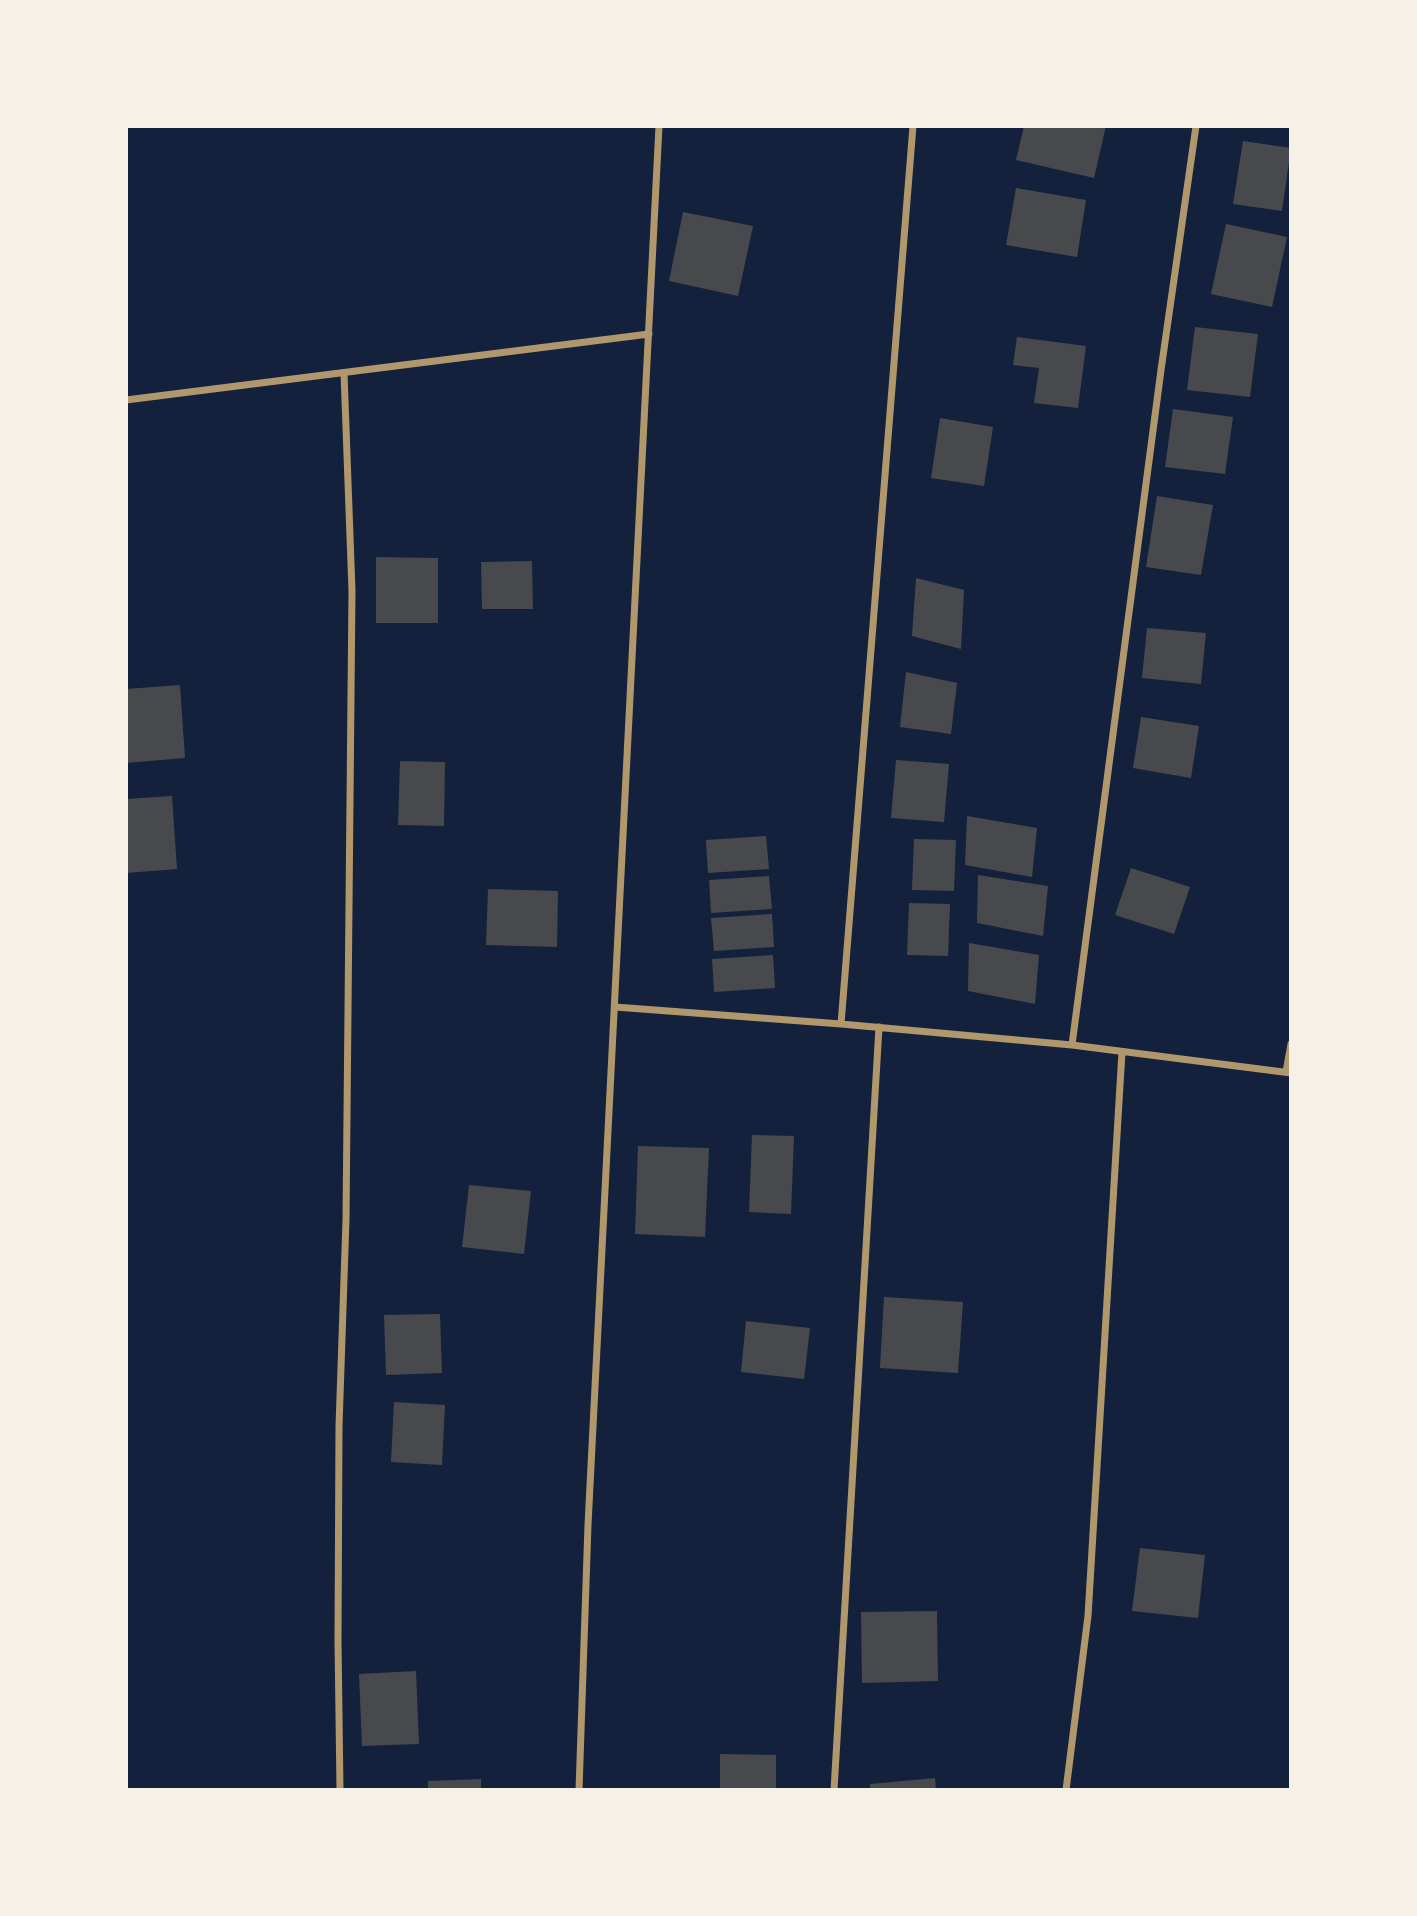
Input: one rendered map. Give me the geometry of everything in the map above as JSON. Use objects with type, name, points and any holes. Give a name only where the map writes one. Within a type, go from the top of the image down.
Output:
[{"type":"street","points":[[579,1790],[588,1525],[659,126]]},
{"type":"street","points":[[841,1024],[913,126]]},
{"type":"street","points":[[1072,1045],[1159,384],[1196,126]]},
{"type":"street","points":[[126,400],[649,334]]},
{"type":"street","points":[[340,1790],[339,1426],[346,1220],[352,619],[344,373]]},
{"type":"street","points":[[615,1007],[1072,1045],[1288,1072],[1291,1044]]},
{"type":"street","points":[[835,1790],[878,1027]]},
{"type":"street","points":[[1066,1790],[1088,1616],[1122,1052]]},
{"type":"building","points":[[1024,126],[1106,126],[1094,178],[1016,160]]},
{"type":"building","points":[[1243,141],[1291,148],[1282,211],[1233,204]]},
{"type":"building","points":[[1016,188],[1086,200],[1077,257],[1006,245]]},
{"type":"building","points":[[683,212],[753,226],[738,296],[669,281]]},
{"type":"building","points":[[1226,224],[1287,237],[1272,307],[1211,294]]},
{"type":"building","points":[[1195,327],[1258,334],[1250,397],[1187,390]]},
{"type":"building","points":[[1017,337],[1086,346],[1078,408],[1034,403],[1039,368],[1013,365]]},
{"type":"building","points":[[1173,409],[1233,417],[1225,474],[1165,467]]},
{"type":"building","points":[[940,418],[993,427],[984,486],[931,478]]},
{"type":"building","points":[[1157,496],[1213,505],[1201,575],[1146,567]]},
{"type":"building","points":[[376,557],[438,558],[438,623],[376,623]]},
{"type":"building","points":[[532,561],[533,609],[482,609],[481,562]]},
{"type":"building","points":[[916,578],[964,590],[961,649],[912,636]]},
{"type":"building","points":[[1147,628],[1206,633],[1201,684],[1142,678]]},
{"type":"building","points":[[906,672],[957,683],[951,734],[900,727]]},
{"type":"building","points":[[180,685],[185,758],[126,763],[126,689]]},
{"type":"building","points":[[1141,717],[1199,726],[1191,778],[1133,768]]},
{"type":"building","points":[[896,760],[949,764],[944,822],[891,818]]},
{"type":"building","points":[[400,761],[445,762],[444,826],[398,825]]},
{"type":"building","points":[[172,796],[177,869],[126,873],[126,799]]},
{"type":"building","points":[[967,816],[1037,828],[1032,877],[965,865]]},
{"type":"building","points":[[766,836],[769,869],[708,873],[706,840]]},
{"type":"building","points":[[914,839],[956,840],[954,891],[912,890]]},
{"type":"building","points":[[1131,868],[1190,887],[1174,934],[1115,915]]},
{"type":"building","points":[[978,875],[1048,886],[1043,936],[977,923]]},
{"type":"building","points":[[769,876],[772,909],[711,913],[709,880]]},
{"type":"building","points":[[488,889],[558,891],[557,947],[486,945]]},
{"type":"building","points":[[909,903],[950,904],[948,956],[907,955]]},
{"type":"building","points":[[772,914],[774,947],[714,951],[711,918]]},
{"type":"building","points":[[969,943],[1039,955],[1035,1004],[968,991]]},
{"type":"building","points":[[773,955],[775,988],[714,992],[712,959]]},
{"type":"building","points":[[752,1135],[794,1136],[791,1214],[749,1212]]},
{"type":"building","points":[[638,1146],[709,1148],[705,1237],[635,1234]]},
{"type":"building","points":[[469,1185],[531,1191],[524,1254],[462,1247]]},
{"type":"building","points":[[884,1297],[963,1302],[958,1373],[880,1368]]},
{"type":"building","points":[[440,1314],[442,1373],[386,1375],[384,1315]]},
{"type":"building","points":[[746,1321],[810,1328],[804,1379],[741,1372]]},
{"type":"building","points":[[394,1402],[445,1405],[442,1465],[391,1462]]},
{"type":"building","points":[[1140,1548],[1205,1555],[1198,1618],[1132,1611]]},
{"type":"building","points":[[937,1611],[938,1681],[862,1683],[861,1612]]},
{"type":"building","points":[[416,1671],[419,1744],[362,1746],[359,1674]]},
{"type":"building","points":[[720,1754],[776,1755],[776,1790],[720,1790]]},
{"type":"building","points":[[935,1778],[936,1790],[870,1790],[870,1784]]},
{"type":"building","points":[[481,1779],[481,1790],[428,1790],[428,1781]]}]
